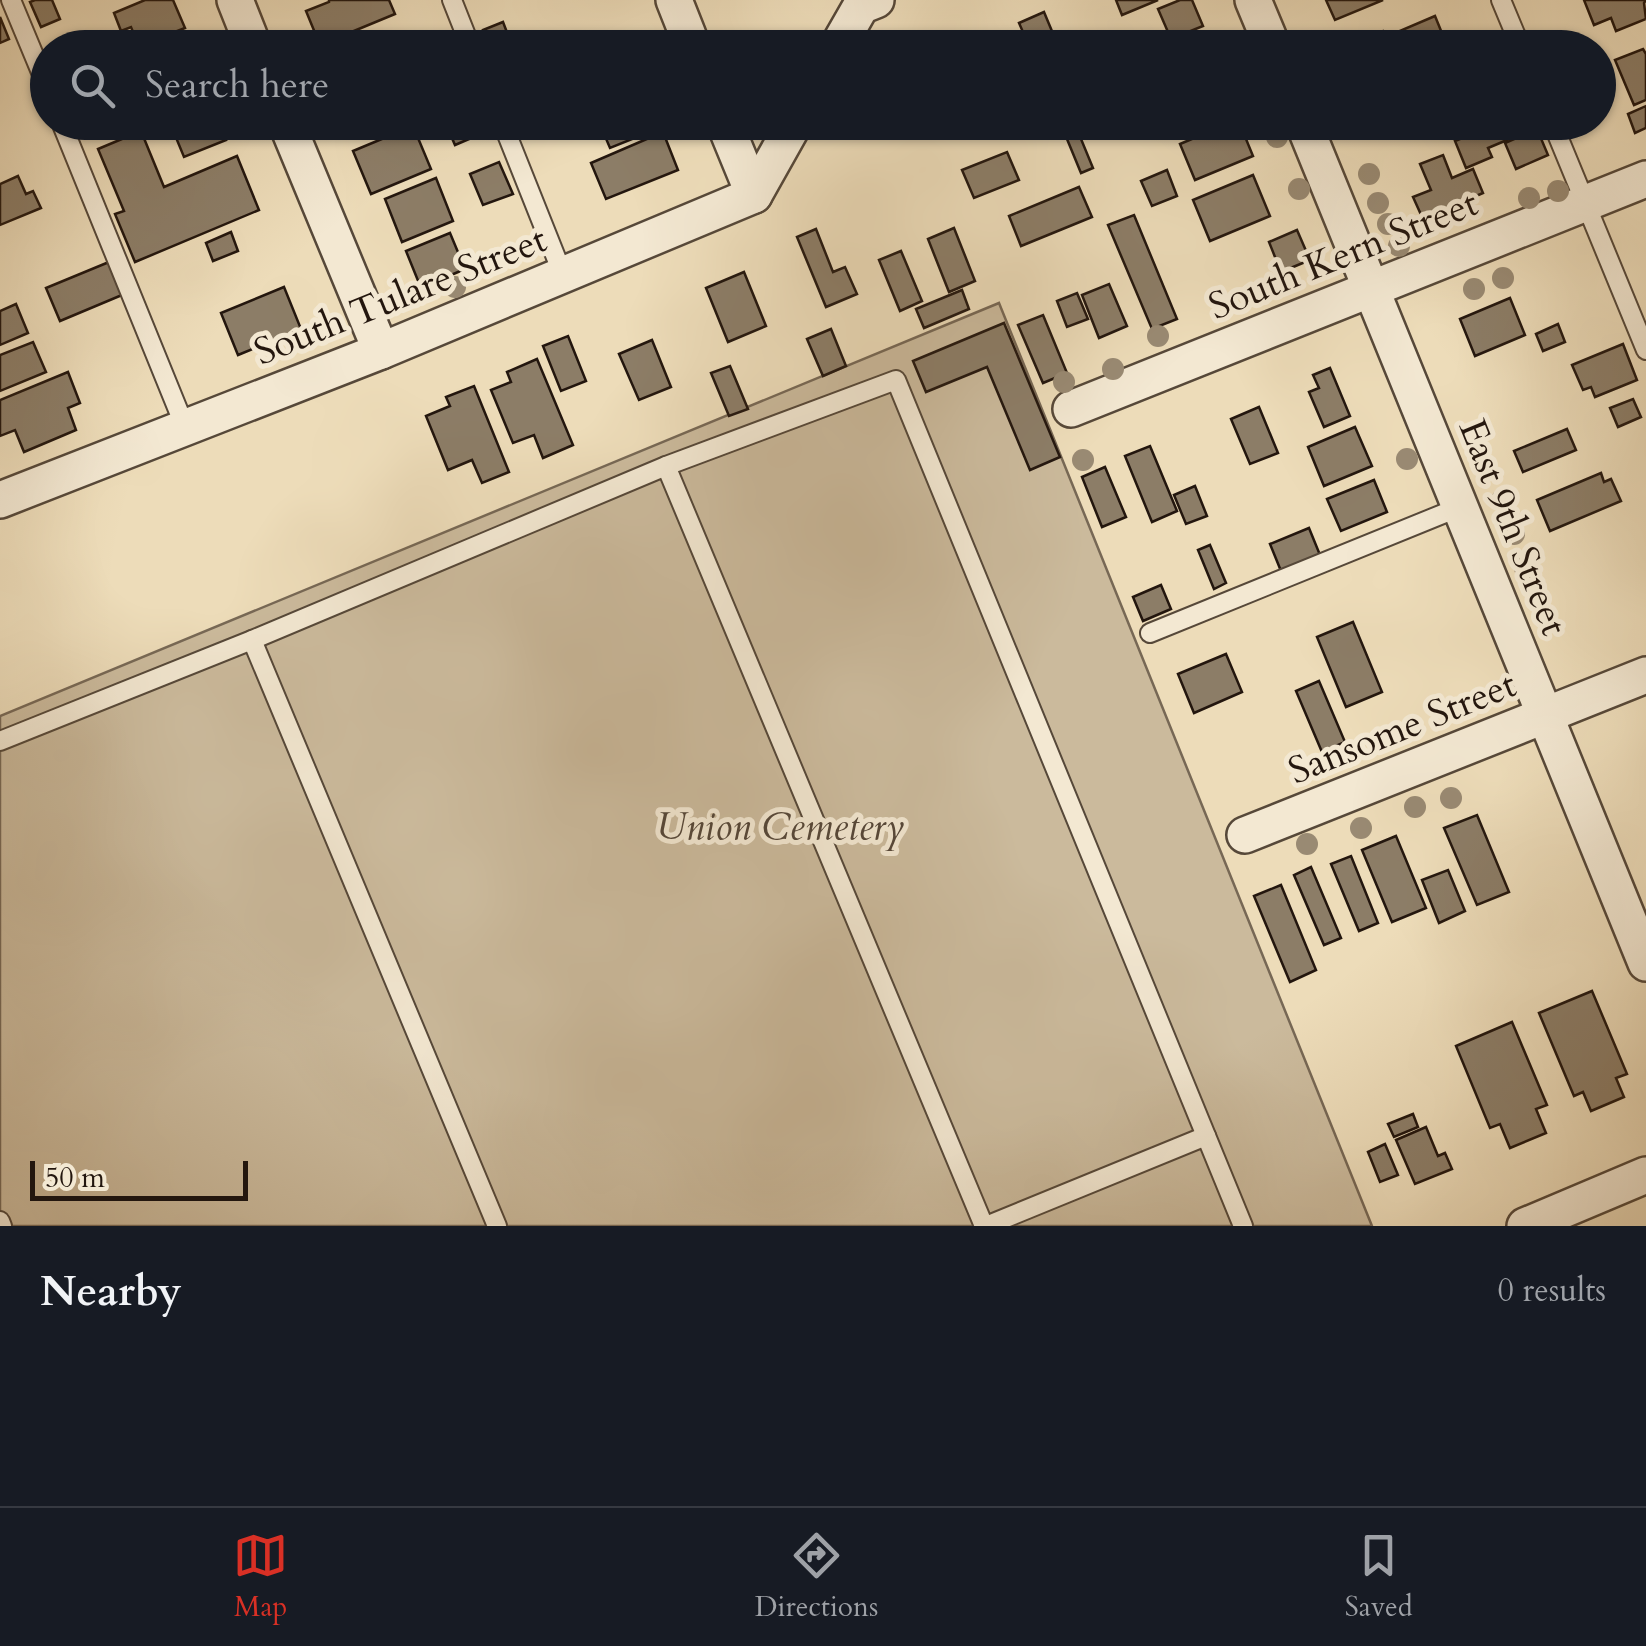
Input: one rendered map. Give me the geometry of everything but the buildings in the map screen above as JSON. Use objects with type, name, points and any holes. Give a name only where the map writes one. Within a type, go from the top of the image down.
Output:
[{"type":"street","points":[[235,0],[247,30]]},
{"type":"street","points":[[674,0],[686,30]]},
{"type":"street","points":[[848,30],[861,6],[876,0]]},
{"type":"street","points":[[1253,0],[1266,30]]},
{"type":"street","points":[[293,140],[381,351]]},
{"type":"street","points":[[731,140],[754,195]]},
{"type":"street","points":[[754,195],[785,140]]},
{"type":"street","name":"East 9th Street","points":[[1310,140],[1646,963]]},
{"type":"street","name":"South Kern Street","points":[[1071,409],[1646,179]]},
{"type":"street","name":"South Tulare Street","points":[[0,500],[381,351],[754,195]]},
{"type":"street","name":"Sansome Street","points":[[1245,836],[1646,675]]},
{"type":"street","points":[[1524,1226],[1646,1175]]},
{"type":"lane","points":[[11,0],[30,46]]},
{"type":"lane","points":[[452,0],[464,30]]},
{"type":"lane","points":[[1501,0],[1514,30]]},
{"type":"lane","points":[[68,140],[185,427]]},
{"type":"lane","points":[[509,140],[563,275]]},
{"type":"lane","points":[[1560,140],[1646,350]]},
{"type":"lane","points":[[0,741],[666,466],[896,380],[1243,1226]]},
{"type":"lane","points":[[666,466],[986,1226],[1206,1136]]},
{"type":"lane","points":[[1150,633],[1460,507]]},
{"type":"lane","points":[[252,640],[497,1226]]},
{"type":"green space","name":"Union Cemetery","points":[[999,303],[1372,1226],[0,1226],[0,716]]}]
